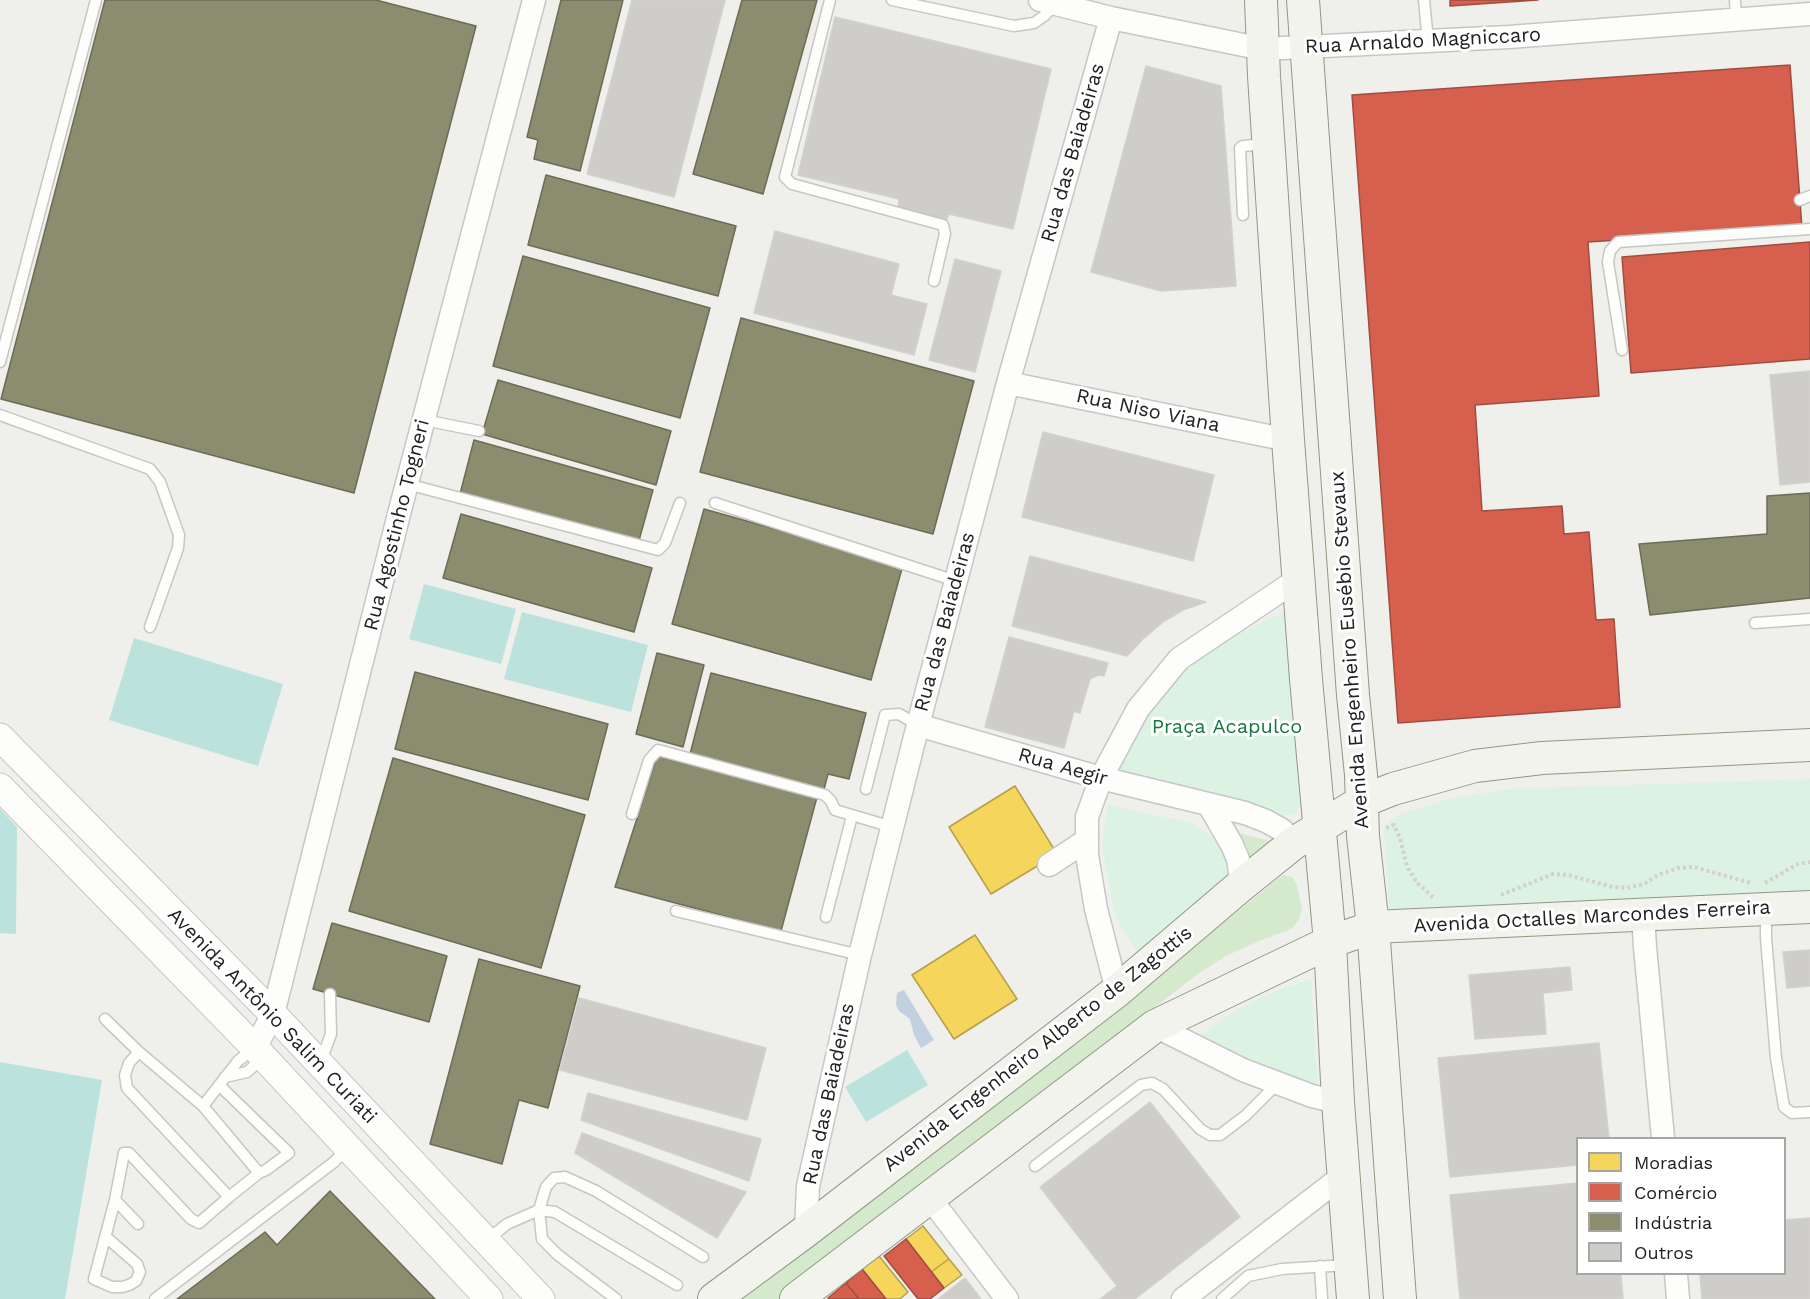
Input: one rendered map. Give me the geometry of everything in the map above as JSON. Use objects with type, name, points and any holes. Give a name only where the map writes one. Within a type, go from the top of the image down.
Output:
[{"type":"main road","points":[[1261,0],[1268,144],[1306,679],[1307,836],[1330,942],[1338,1102],[1353,1299]]},
{"type":"main road","name":"Avenida Engenheiro Eusébio Stevaux","points":[[1304,0],[1353,695],[1363,801],[1363,836],[1373,927],[1400,1299]]},
{"type":"main road","points":[[1306,679],[1325,694],[1336,697],[1353,695]]},
{"type":"main road","points":[[1363,801],[1393,789],[1475,766],[1542,758],[1810,745]]},
{"type":"main road","name":"Avenida Engenheiro Alberto de Zagottis","points":[[714,1299],[1117,992],[1238,888],[1307,836],[1363,801]]},
{"type":"main road","name":"Avenida Octalles Marcondes Ferreira","points":[[1373,927],[1810,907]]},
{"type":"main road","points":[[796,1299],[1155,1026],[1330,942],[1373,927]]},
{"type":"street","name":"Rua Agostinho Togneri","points":[[259,1053],[273,1014],[407,484],[534,0]]},
{"type":"street","name":"Rua Arnaldo Magniccaro","points":[[1048,2],[1111,18],[1263,49],[1509,38],[1736,9],[1809,17]]},
{"type":"street","name":"Rua das Baiadeiras","points":[[806,1231],[808,1186],[860,955],[892,827],[1008,383],[1111,18]]},
{"type":"street","name":"Rua Niso Viana","points":[[1008,383],[1288,440]]},
{"type":"street","points":[[1117,992],[1096,909],[1088,855],[1087,817],[1101,778],[1138,709],[1179,658],[1298,579]]},
{"type":"street","name":"Rua Aegir","points":[[918,725],[1101,778],[1245,813],[1266,821],[1282,831],[1307,836]]},
{"type":"street","name":"Avenida Antônio Salim Curiati","points":[[0,737],[273,1014],[541,1299]]},
{"type":"street","name":"Avenida Antônio Salim Curiati","points":[[0,787],[259,1053],[489,1299]]},
{"type":"street","points":[[1209,805],[1232,845],[1239,866],[1238,888]]},
{"type":"street","points":[[1048,865],[1087,840]]},
{"type":"street","points":[[146,937],[172,911]]},
{"type":"street","points":[[1643,916],[1663,1137]]},
{"type":"street","points":[[1155,1026],[1243,1070],[1312,1096],[1338,1102]]},
{"type":"street","points":[[323,1122],[348,1094]]},
{"type":"street","points":[[1184,1299],[1344,1175]]},
{"type":"street","points":[[929,1197],[1007,1299]]},
{"type":"street","points":[[1676,1275],[1678,1299]]},
{"type":"lane","points":[[0,362],[96,0]]},
{"type":"lane","points":[[830,0],[785,177],[792,184],[943,225],[945,234],[934,281]]},
{"type":"lane","points":[[892,0],[1014,26],[1034,23],[1044,16],[1048,2]]},
{"type":"lane","points":[[1424,0],[1428,41]]},
{"type":"lane","points":[[1243,216],[1240,148],[1268,144]]},
{"type":"lane","points":[[1622,350],[1608,262],[1610,251],[1618,242],[1810,229]]},
{"type":"lane","points":[[0,415],[150,469],[160,482],[179,535],[178,548],[150,627]]},
{"type":"lane","points":[[424,420],[479,431]]},
{"type":"lane","points":[[407,484],[658,550],[665,543],[680,503]]},
{"type":"lane","points":[[714,503],[956,581]]},
{"type":"lane","points":[[1755,622],[1810,619]]},
{"type":"lane","points":[[866,789],[885,715],[899,714],[918,725]]},
{"type":"lane","points":[[632,814],[649,759],[658,750],[825,795],[835,810],[892,827]]},
{"type":"lane","points":[[826,917],[852,816]]},
{"type":"lane","points":[[1766,909],[1766,938],[1776,1058],[1784,1107],[1792,1113],[1810,1112]]},
{"type":"lane","points":[[676,911],[860,955]]},
{"type":"lane","points":[[320,1064],[331,1034],[330,994]]},
{"type":"lane","points":[[105,1019],[139,1052],[203,1106],[259,1173]]},
{"type":"lane","points":[[139,1052],[129,1063],[125,1075],[127,1088],[229,1197]]},
{"type":"lane","points":[[203,1106],[238,1061],[259,1053]]},
{"type":"lane","points":[[105,1236],[137,1264],[140,1272],[136,1281],[122,1287],[112,1287],[94,1279],[105,1236],[115,1200],[124,1153],[129,1153],[192,1219],[199,1223],[259,1173],[289,1153],[222,1081]]},
{"type":"lane","points":[[1035,1166],[1141,1085],[1152,1083],[1163,1089],[1200,1129],[1210,1135],[1220,1134],[1245,1116],[1277,1084]]},
{"type":"lane","points":[[155,1299],[334,1162],[348,1148]]},
{"type":"lane","points":[[616,1299],[558,1255],[542,1239],[539,1210],[546,1187],[554,1178],[565,1177],[596,1191],[703,1257]]},
{"type":"lane","points":[[115,1200],[138,1224]]},
{"type":"lane","points":[[486,1241],[507,1224],[539,1210],[555,1212],[677,1285]]},
{"type":"lane","points":[[1222,1299],[1248,1276],[1282,1269],[1351,1265]]},
{"type":"lane","points":[[1320,1266],[1322,1299]]},
{"type":"path","points":[[1363,836],[1394,825],[1407,866],[1416,883],[1438,901],[1428,902]]},
{"type":"path","points":[[1496,897],[1553,874],[1568,875],[1613,887],[1627,888],[1644,884],[1678,867],[1694,867],[1751,883],[1764,883],[1798,864],[1810,862]]},
{"type":"green space","name":"Praça Acapulco","points":[[1290,610],[1303,803],[1295,813],[1284,816],[1116,772],[1143,714],[1191,662],[1241,632]]},
{"type":"green space","points":[[1810,779],[1810,905],[1401,920],[1389,910],[1384,829],[1395,816],[1452,798],[1508,789]]},
{"type":"green space","points":[[1108,805],[1191,823],[1211,836],[1226,853],[1227,873],[1222,892],[1142,960],[1115,916],[1102,845]]},
{"type":"green space","points":[[1239,833],[1284,845],[1250,859],[1247,846]]},
{"type":"green space","points":[[1283,875],[1292,877],[1297,885],[1302,910],[1298,921],[1291,929],[1226,956],[1195,976],[780,1299],[740,1299],[1094,1026]]},
{"type":"green space","points":[[1311,979],[1318,1093],[1196,1038],[1238,1009],[1273,992]]},
{"type":"shaded area","points":[[424,584],[516,609],[501,664],[409,639]]},
{"type":"shaded area","points":[[522,612],[648,645],[631,712],[504,679]]},
{"type":"shaded area","points":[[134,638],[283,684],[258,766],[109,720]]},
{"type":"shaded area","points":[[0,809],[17,827],[16,934],[0,933]]},
{"type":"shaded area","points":[[904,990],[934,1040],[921,1048],[914,1035],[910,1019],[899,1011],[896,1005],[897,993]]},
{"type":"shaded area","points":[[907,1050],[928,1085],[866,1122],[845,1087]]},
{"type":"shaded area","points":[[0,1062],[102,1080],[65,1299],[0,1299]]},
{"type":"building: Moradias","points":[[1015,786],[1057,854],[991,894],[949,827]]},
{"type":"building: Moradias","points":[[975,935],[1017,999],[954,1039],[912,975]]},
{"type":"building: Moradias","points":[[923,1226],[949,1259],[931,1272],[906,1239]]},
{"type":"building: Moradias","points":[[879,1256],[908,1292],[900,1299],[886,1299],[862,1269]]},
{"type":"building: Moradias","points":[[949,1259],[962,1275],[944,1288],[931,1272]]},
{"type":"building: Comércio","points":[[1450,0],[1538,0],[1450,6]]},
{"type":"building: Comércio","points":[[1790,65],[1802,228],[1588,242],[1599,396],[1475,405],[1482,511],[1562,506],[1564,534],[1589,532],[1596,620],[1614,619],[1620,707],[1398,723],[1352,95]]},
{"type":"building: Comércio","points":[[1810,242],[1810,359],[1631,373],[1622,257]]},
{"type":"building: Comércio","points":[[906,1239],[944,1288],[930,1299],[918,1299],[884,1256]]},
{"type":"building: Comércio","points":[[862,1269],[886,1299],[859,1299],[846,1283]]},
{"type":"building: Comércio","points":[[846,1283],[859,1299],[828,1298]]},
{"type":"building: Indústria","points":[[105,0],[376,0],[476,26],[354,493],[1,399]]},
{"type":"building: Indústria","points":[[561,0],[623,0],[580,171],[534,159],[538,140],[527,137]]},
{"type":"building: Indústria","points":[[742,0],[817,0],[763,194],[693,174]]},
{"type":"building: Indústria","points":[[546,175],[736,226],[718,296],[528,245]]},
{"type":"building: Indústria","points":[[523,256],[710,308],[680,418],[493,366]]},
{"type":"building: Indústria","points":[[741,318],[974,381],[933,534],[700,472]]},
{"type":"building: Indústria","points":[[498,380],[671,431],[656,485],[482,434]]},
{"type":"building: Indústria","points":[[474,440],[653,490],[638,544],[460,494]]},
{"type":"building: Indústria","points":[[1810,493],[1810,598],[1650,615],[1639,544],[1767,534],[1767,496]]},
{"type":"building: Indústria","points":[[704,509],[903,565],[871,680],[672,624]]},
{"type":"building: Indústria","points":[[461,514],[652,568],[634,632],[443,578]]},
{"type":"building: Indústria","points":[[657,653],[704,665],[683,747],[636,734]]},
{"type":"building: Indústria","points":[[415,672],[608,724],[588,800],[395,749]]},
{"type":"building: Indústria","points":[[711,673],[866,713],[849,779],[828,774],[823,793],[689,758]]},
{"type":"building: Indústria","points":[[657,756],[817,797],[781,931],[615,887]]},
{"type":"building: Indústria","points":[[393,758],[585,815],[541,968],[349,911]]},
{"type":"building: Indústria","points":[[332,923],[447,956],[429,1022],[313,989]]},
{"type":"building: Indústria","points":[[479,959],[580,986],[548,1108],[519,1100],[502,1164],[430,1144]]},
{"type":"building: Indústria","points":[[330,1191],[435,1299],[177,1299],[265,1232],[277,1245]]},
{"type":"building: Outros","points":[[632,0],[725,0],[674,197],[587,174]]},
{"type":"building: Outros","points":[[835,17],[1051,69],[1013,229],[949,214],[945,224],[898,209],[899,199],[798,175]]},
{"type":"building: Outros","points":[[1146,66],[1221,86],[1236,286],[1161,291],[1091,272]]},
{"type":"building: Outros","points":[[775,231],[899,264],[891,295],[927,304],[914,355],[754,313]]},
{"type":"building: Outros","points":[[955,259],[1001,271],[975,372],[929,360]]},
{"type":"building: Outros","points":[[1810,371],[1810,482],[1780,485],[1770,375]]},
{"type":"building: Outros","points":[[1043,432],[1214,475],[1193,561],[1022,517]]},
{"type":"building: Outros","points":[[1030,556],[1206,602],[1183,610],[1163,622],[1127,656],[1012,626]]},
{"type":"building: Outros","points":[[1009,637],[1108,663],[1104,676],[1098,675],[1090,679],[1080,713],[1074,711],[1064,748],[985,727]]},
{"type":"building: Outros","points":[[1810,950],[1810,986],[1787,988],[1783,952]]},
{"type":"building: Outros","points":[[1570,967],[1572,990],[1543,993],[1546,1034],[1475,1039],[1469,975]]},
{"type":"building: Outros","points":[[579,998],[766,1048],[747,1120],[560,1070]]},
{"type":"building: Outros","points":[[1599,1043],[1609,1137],[1576,1137],[1576,1165],[1450,1177],[1438,1058]]},
{"type":"building: Outros","points":[[588,1093],[761,1139],[749,1181],[581,1120]]},
{"type":"building: Outros","points":[[1150,1102],[1240,1217],[1135,1299],[1100,1299],[1117,1286],[1040,1187]]},
{"type":"building: Outros","points":[[582,1133],[746,1192],[717,1238],[575,1153]]},
{"type":"building: Outros","points":[[1576,1183],[1576,1275],[1621,1275],[1623,1299],[1460,1299],[1450,1195]]},
{"type":"building: Outros","points":[[1810,1218],[1810,1299],[1702,1299],[1700,1275],[1786,1275],[1786,1220]]},
{"type":"building: Outros","points":[[965,1278],[981,1299],[938,1299]]}]
